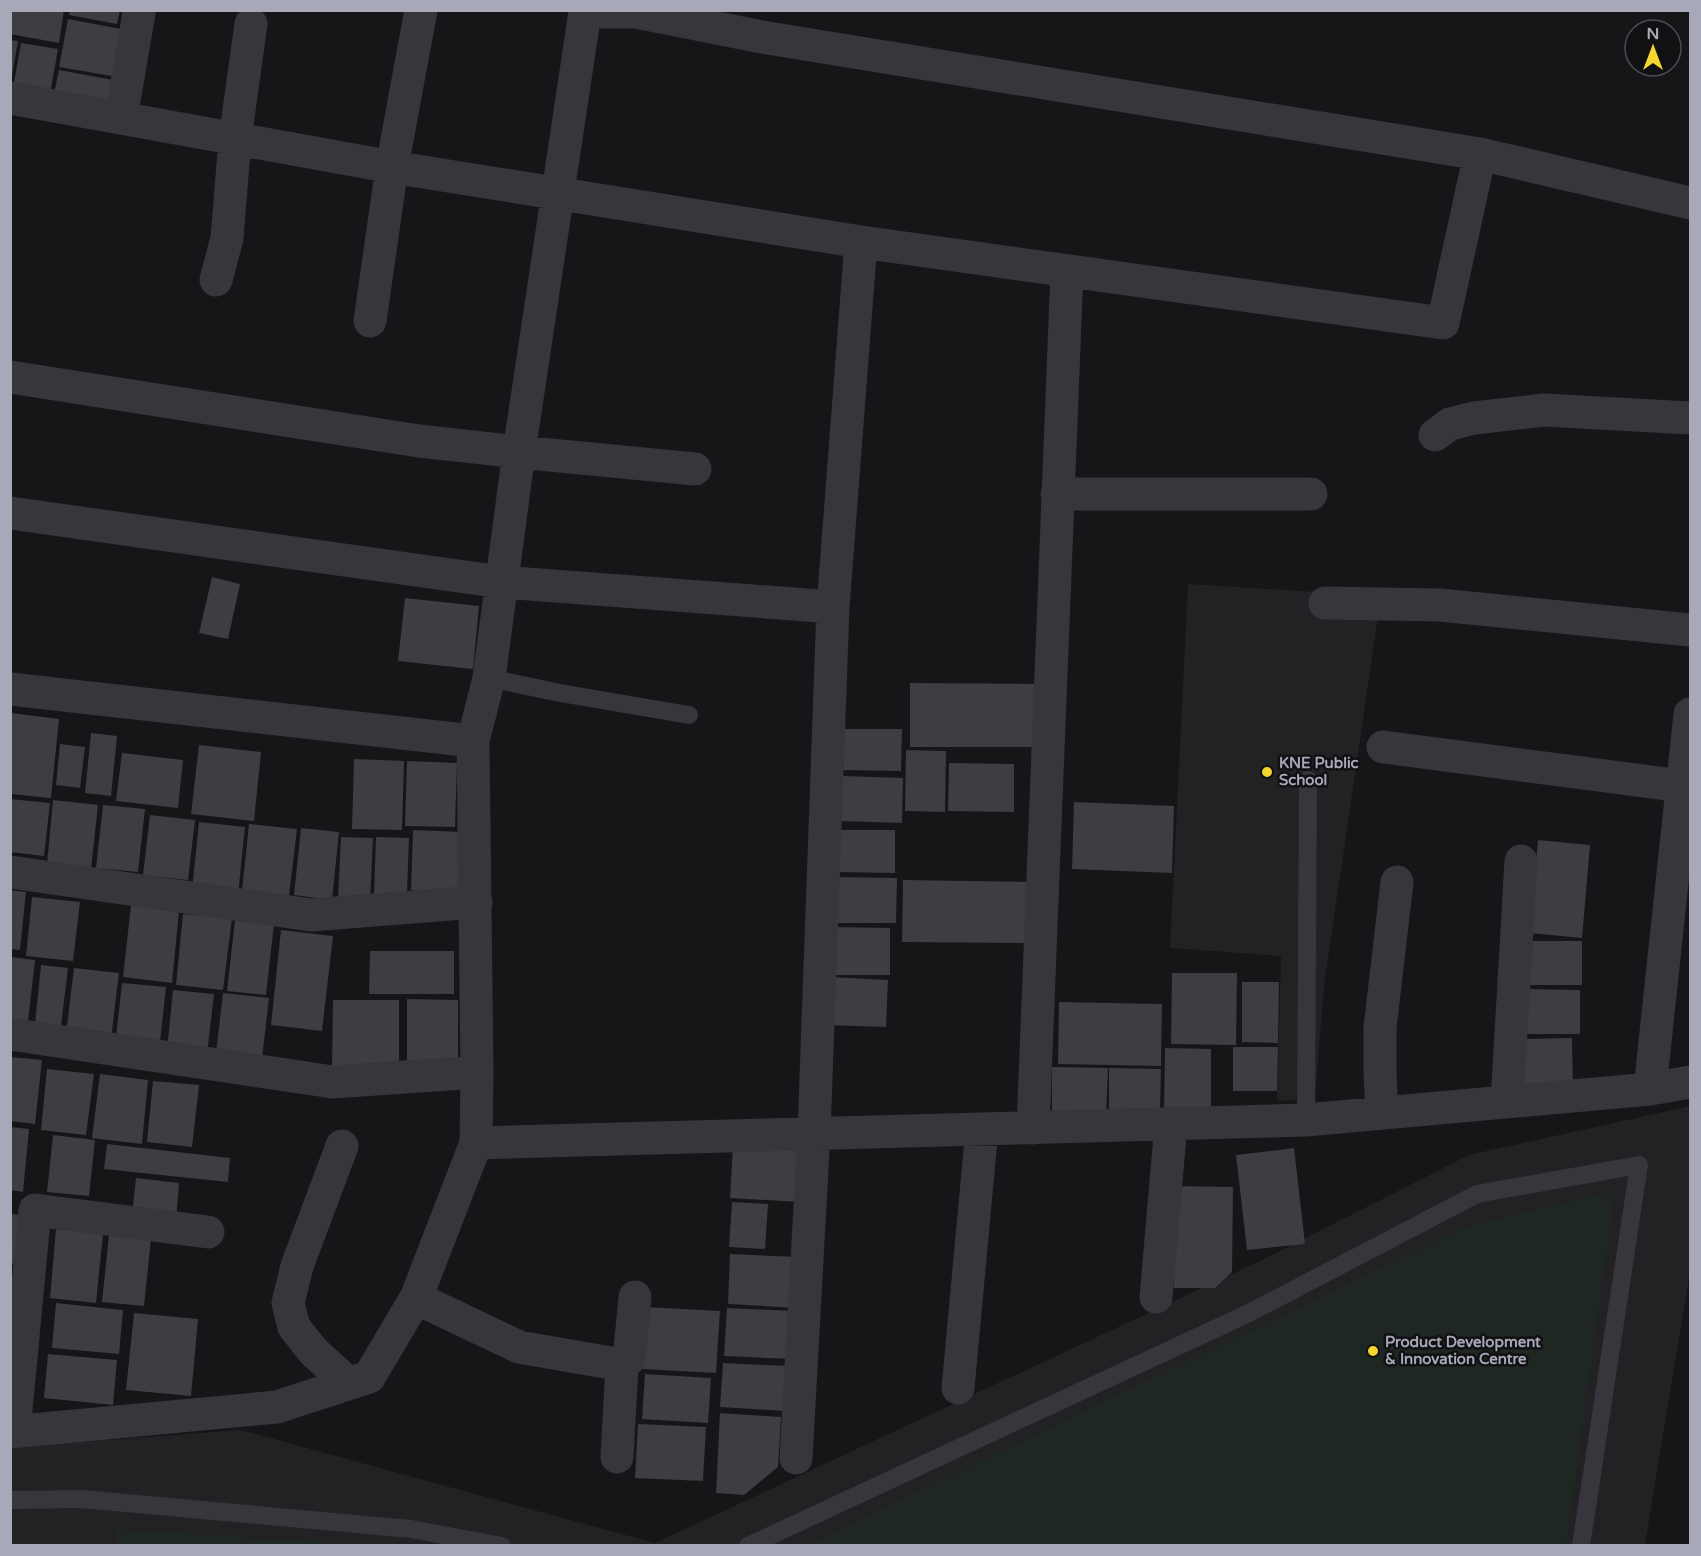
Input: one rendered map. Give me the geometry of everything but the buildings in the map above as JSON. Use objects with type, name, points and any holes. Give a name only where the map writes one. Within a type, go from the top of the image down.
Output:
[{"type":"street","points":[[370,321],[392,167],[421,10]]},
{"type":"street","points":[[208,1232],[35,1210],[13,1432],[277,1407],[369,1377],[416,1298],[476,1143],[473,741],[489,678],[519,452],[585,12],[636,12],[762,37],[1480,154],[1690,203]]},
{"type":"street","points":[[121,118],[139,14]]},
{"type":"street","points":[[216,280],[227,238],[235,138],[251,24]]},
{"type":"street","points":[[10,98],[392,167],[861,242],[1443,323],[1480,154]]},
{"type":"street","points":[[796,1458],[814,1133],[833,607],[861,242]]},
{"type":"street","points":[[1033,1128],[1066,271]]},
{"type":"street","points":[[10,377],[419,441],[695,469]]},
{"type":"street","points":[[1435,435],[1450,424],[1474,418],[1544,410],[1690,418]]},
{"type":"street","points":[[1057,494],[1311,494]]},
{"type":"street","points":[[10,513],[501,582],[833,607]]},
{"type":"street","points":[[1325,603],[1440,605],[1690,630]]},
{"type":"street","points":[[10,689],[473,741]]},
{"type":"street","points":[[1650,1089],[1690,714]]},
{"type":"street","points":[[1383,747],[1682,786]]},
{"type":"street","points":[[1507,1102],[1521,861]]},
{"type":"street","points":[[10,872],[311,915],[476,902]]},
{"type":"street","points":[[1382,1113],[1380,1028],[1397,882]]},
{"type":"street","points":[[10,1034],[333,1082],[477,1072]]},
{"type":"street","points":[[476,1143],[1306,1120],[1650,1089],[1690,1082]]},
{"type":"street","points":[[1156,1297],[1171,1124]]},
{"type":"street","points":[[958,1388],[982,1129]]},
{"type":"street","points":[[342,1146],[297,1266],[288,1303],[294,1327],[313,1351],[348,1383]]},
{"type":"street","points":[[617,1457],[622,1365],[629,1359],[634,1297]]},
{"type":"street","points":[[416,1298],[519,1347],[622,1365]]},
{"type":"lane","points":[[489,678],[560,693],[689,715]]},
{"type":"lane","points":[[1306,1120],[1308,780]]},
{"type":"lane","points":[[748,1545],[1249,1313],[1477,1194],[1639,1165],[1581,1545]]},
{"type":"lane","points":[[10,1500],[82,1499],[411,1528],[502,1545]]},
{"type":"shaded area","name":"KNE Public School","points":[[1188,584],[1381,596],[1324,986],[1315,1099],[1277,1101],[1281,956],[1170,948]]},
{"type":"shaded area","name":"Product Development & Innovation Centre","points":[[1690,1106],[1690,1271],[1645,1545],[11,1546],[11,1447],[241,1430],[655,1543],[1262,1260],[1469,1155]]},
{"type":"shaded area","points":[[1615,1191],[1566,1545],[807,1545],[1468,1226]]},
{"type":"shaded area","points":[[115,1529],[367,1545],[118,1545]]},
{"type":"place","name":"KNE Public School","points":[[1267,772]]},
{"type":"place","name":"Product Development & Innovation Centre","points":[[1373,1351]]}]
